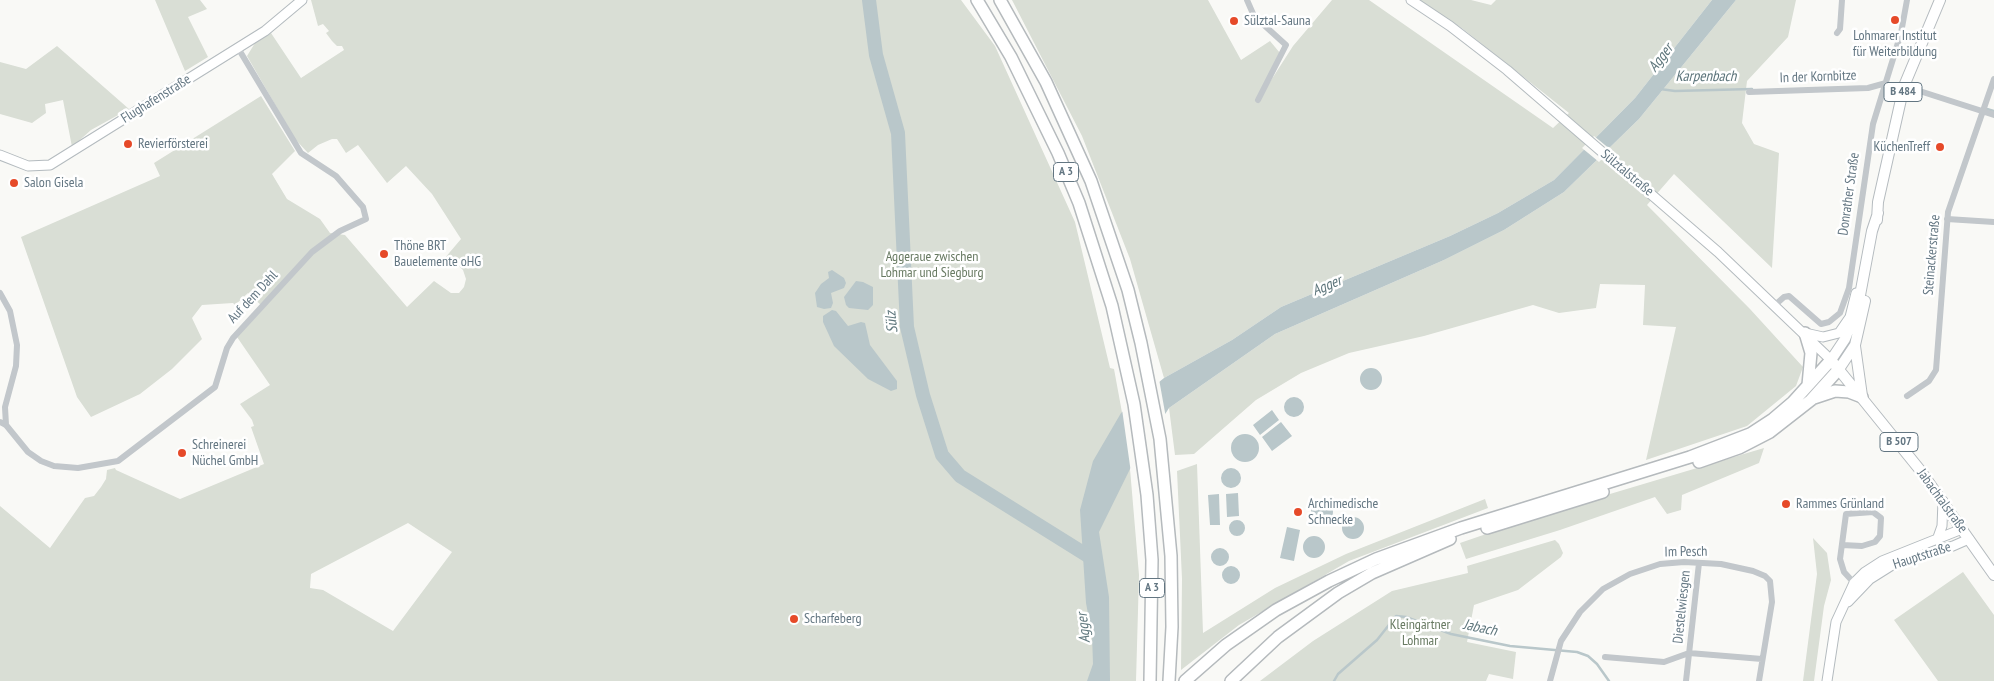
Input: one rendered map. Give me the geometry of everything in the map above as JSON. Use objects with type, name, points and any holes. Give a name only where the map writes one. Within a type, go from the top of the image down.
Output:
[{"type":"highway","name":"A 3","points":[[977,0],[1011,57],[1058,153],[1096,254],[1125,356],[1140,441],[1147,495],[1152,560],[1150,681]]},
{"type":"highway","name":"A 3","points":[[1000,0],[1046,82],[1091,182],[1128,290],[1141,343],[1158,430],[1164,480],[1171,556],[1172,627],[1169,681]]},
{"type":"highway","points":[[1805,333],[1812,353],[1807,386]]},
{"type":"highway","points":[[1185,681],[1250,627],[1302,595],[1376,559],[1735,441],[1773,420],[1807,386],[1835,364]]},
{"type":"highway","points":[[1811,400],[1835,364]]},
{"type":"highway","points":[[1463,531],[1739,448],[1770,432],[1811,400],[1822,394],[1835,391],[1849,392],[1862,397]]},
{"type":"highway","points":[[1231,681],[1278,637],[1338,593],[1372,573],[1443,538]]},
{"type":"main road","name":"Flughafenstraße","points":[[0,155],[28,166],[50,165],[238,48],[276,23],[302,0]]},
{"type":"main road","name":"Sülztalstraße","points":[[1411,0],[1477,46],[1655,198],[1775,305],[1835,364]]},
{"type":"main road","name":"B 484","points":[[1835,364],[1855,345],[1862,319],[1878,213],[1904,86],[1940,0]]},
{"type":"main road","name":"B 484","points":[[1835,364],[1858,306],[1872,231],[1878,213]]},
{"type":"main road","points":[[1805,333],[1831,336],[1839,333],[1850,317],[1872,231]]},
{"type":"main road","points":[[1855,345],[1862,397]]},
{"type":"main road","name":"Jabachtalstraße","points":[[1835,364],[1943,501],[1994,575]]},
{"type":"main road","points":[[1937,540],[1942,526],[1943,501]]},
{"type":"main road","name":"Hauptstraße","points":[[1857,585],[1865,572],[1882,561],[1962,529]]},
{"type":"main road","name":"Hauptstraße","points":[[1857,585],[1903,559],[1953,546],[1969,539]]},
{"type":"main road","points":[[1827,681],[1834,633],[1843,607],[1857,585]]},
{"type":"street","points":[[1247,0],[1254,16],[1286,44],[1258,100]]},
{"type":"street","points":[[1837,33],[1840,29],[1842,0]]},
{"type":"street","name":"Donrather Straße","points":[[1775,305],[1784,297],[1789,296],[1821,324],[1829,322],[1840,313],[1849,288],[1873,124],[1901,33],[1907,0]]},
{"type":"street","name":"Auf dem Dahl","points":[[3,423],[28,452],[40,461],[54,466],[84,468],[118,461],[215,387],[227,348],[239,330],[312,252],[340,231],[366,220],[363,207],[336,176],[301,153],[238,48]]},
{"type":"street","name":"Steinackerstraße","points":[[1907,396],[1929,381],[1936,370],[1948,212],[1994,79]]},
{"type":"street","name":"In der Kornbitze","points":[[1749,92],[1868,88],[1886,83]]},
{"type":"street","points":[[1904,86],[1994,114]]},
{"type":"street","points":[[1948,219],[1994,222]]},
{"type":"street","points":[[0,293],[10,311],[17,345],[16,366],[2,409],[3,423]]},
{"type":"street","points":[[1842,545],[1862,546],[1874,542],[1880,536],[1881,518],[1873,512],[1846,514],[1840,559],[1844,572],[1857,585]]},
{"type":"street","name":"Diestelwiesgen","points":[[1686,681],[1699,563]]},
{"type":"street","name":"Im Pesch","points":[[1550,681],[1559,646],[1580,612],[1603,589],[1630,574],[1660,564],[1721,564],[1753,571],[1765,576],[1770,581],[1772,602],[1762,660]]},
{"type":"street","name":"Diestelwiesgen","points":[[1605,657],[1664,662],[1689,653],[1762,660]]},
{"type":"street","points":[[1759,681],[1762,660]]},
{"type":"green space","points":[[155,0],[200,0],[207,9],[188,17],[208,57],[185,71]]},
{"type":"green space","name":"Aggeraue zwischen Lohmar und Siegburg","points":[[311,0],[961,0],[995,46],[1075,222],[1110,368],[1114,369],[1128,445],[1139,575],[1136,681],[0,681],[0,506],[50,548],[85,498],[94,496],[101,487],[106,479],[107,470],[115,468],[180,499],[264,464],[251,427],[254,426],[252,420],[240,404],[270,385],[237,337],[262,306],[248,293],[235,305],[233,303],[202,305],[192,318],[202,339],[172,369],[140,394],[91,417],[77,397],[21,237],[160,176],[154,163],[261,96],[295,151],[272,174],[287,199],[320,219],[330,233],[345,235],[407,307],[434,281],[451,293],[459,293],[464,287],[466,279],[463,270],[453,260],[444,259],[461,239],[432,194],[406,166],[387,183],[358,145],[346,153],[337,139],[332,139],[318,145],[308,153],[295,139],[247,56],[255,43],[271,33],[301,78],[344,50],[342,46],[337,46],[332,41],[326,33],[329,31],[323,24],[318,26]],"holes":[[[408,523],[452,552],[393,631],[323,590],[310,588],[311,574]]]},
{"type":"green space","points":[[1012,0],[1208,0],[1241,60],[1270,41],[1280,53],[1261,96],[1293,46],[1332,0],[1369,0],[1553,128],[1569,113],[1463,29],[1419,0],[1471,0],[1491,5],[1496,0],[1712,0],[1635,98],[1554,180],[1498,213],[1450,236],[1281,307],[1232,340],[1164,378],[1130,259],[1082,136]]},
{"type":"green space","points":[[1736,0],[1796,0],[1788,37],[1747,81],[1742,123],[1754,144],[1779,153],[1772,268],[1674,174],[1647,205],[1750,309],[1803,367],[1796,386],[1747,426],[1646,460],[1676,327],[1643,325],[1645,285],[1600,284],[1596,308],[1559,313],[1533,305],[1424,336],[1349,353],[1301,373],[1256,400],[1194,454],[1175,455],[1169,408],[1275,334],[1444,260],[1504,230],[1564,192],[1639,119]]},
{"type":"green space","points":[[57,46],[129,109],[91,130],[72,147],[63,100],[45,104],[46,113],[32,123],[0,114],[0,62],[26,69]]},
{"type":"green space","points":[[1764,448],[1759,463],[1682,495],[1681,510],[1667,514],[1655,497],[1560,530],[1466,559],[1460,543],[1553,511]]},
{"type":"green space","points":[[1197,464],[1203,633],[1275,588],[1346,554],[1485,499],[1488,508],[1349,561],[1239,625],[1181,670],[1182,579],[1177,471]]},
{"type":"green space","points":[[1813,538],[1827,553],[1831,580],[1824,606],[1814,681],[1803,681],[1817,574]]},
{"type":"green space","name":"Kleingärtner Lohmar","points":[[1555,540],[1563,553],[1561,557],[1518,590],[1474,605],[1467,642],[1516,652],[1513,679],[1489,674],[1486,681],[1260,681],[1313,641],[1392,591],[1468,573],[1467,566]]},
{"type":"green space","points":[[1963,572],[1994,615],[1994,681],[1938,681],[1894,620]]},
{"type":"shaded area","points":[[1712,0],[1736,0],[1639,119],[1564,192],[1504,230],[1444,260],[1275,334],[1169,408],[1130,469],[1099,532],[1109,597],[1110,681],[1087,681],[1093,664],[1092,635],[1086,603],[1080,510],[1093,461],[1121,413],[1164,378],[1232,340],[1281,307],[1450,236],[1498,213],[1554,180],[1635,98]]},
{"type":"shaded area","points":[[832,270],[844,278],[846,283],[844,288],[831,293],[833,303],[831,308],[817,307],[815,293],[821,284],[829,278],[828,272]]},
{"type":"shaded area","points":[[856,281],[873,287],[873,305],[868,310],[849,308],[846,305],[844,297]]},
{"type":"shaded area","points":[[832,310],[836,311],[848,326],[861,322],[865,323],[870,345],[897,381],[897,389],[891,391],[868,379],[834,346],[823,322],[823,316]]},
{"type":"shaded area","points":[[1371,368],[1379,371],[1382,379],[1379,387],[1371,390],[1363,387],[1360,379],[1363,371]]},
{"type":"shaded area","points":[[1294,397],[1301,400],[1304,407],[1301,414],[1294,417],[1287,414],[1284,407],[1287,400]]},
{"type":"shaded area","points":[[1272,410],[1279,420],[1260,435],[1253,425]]},
{"type":"shaded area","points":[[1281,422],[1292,436],[1272,451],[1262,437]]},
{"type":"shaded area","points":[[1245,434],[1255,438],[1259,448],[1255,458],[1245,462],[1235,458],[1231,448],[1235,438]]},
{"type":"shaded area","points":[[1227,468],[1235,468],[1241,474],[1241,482],[1235,488],[1227,488],[1221,482],[1221,474]]},
{"type":"shaded area","points":[[1238,493],[1239,516],[1227,517],[1226,494]]},
{"type":"shaded area","points":[[1219,494],[1220,525],[1210,525],[1208,495]]},
{"type":"shaded area","points":[[1322,501],[1330,504],[1333,512],[1330,520],[1322,523],[1314,520],[1311,512],[1314,504]]},
{"type":"shaded area","points":[[1353,517],[1361,520],[1364,528],[1361,536],[1353,539],[1345,536],[1342,528],[1345,520]]},
{"type":"shaded area","points":[[1237,520],[1243,522],[1245,528],[1243,534],[1237,536],[1231,534],[1229,528],[1231,522]]},
{"type":"shaded area","points":[[1287,527],[1300,530],[1294,561],[1280,558]]},
{"type":"shaded area","points":[[1314,536],[1322,539],[1325,547],[1322,555],[1314,558],[1306,555],[1303,547],[1306,539]]},
{"type":"shaded area","points":[[1220,548],[1228,553],[1229,557],[1224,565],[1220,566],[1212,561],[1211,557],[1216,549]]},
{"type":"shaded area","points":[[1231,566],[1237,569],[1240,575],[1237,581],[1231,584],[1225,581],[1222,575],[1225,569]]},
{"type":"pier","points":[[1594,136],[1611,150],[1599,162],[1582,148]]},
{"type":"pier","points":[[1159,379],[1166,418],[1131,473],[1122,409]]},
{"type":"waterway","name":"Sülz","points":[[869,0],[876,55],[898,133],[907,327],[923,395],[942,455],[960,476],[1093,559]]},
{"type":"waterway","name":"Karpenbach","points":[[1660,89],[1675,91],[1752,89]]},
{"type":"waterway","name":"Karpenbach","points":[[1987,109],[1994,111]]},
{"type":"waterway","name":"Jabach","points":[[1334,681],[1338,674],[1377,640],[1396,616],[1406,617],[1451,634],[1510,646],[1577,652],[1588,656],[1597,664],[1609,681]]},
{"type":"place","name":"Lohmarer Institut für Weiterbildung","points":[[1895,20]]},
{"type":"place","name":"Sülztal-Sauna","points":[[1234,21]]},
{"type":"place","name":"Revierförsterei","points":[[128,144]]},
{"type":"place","name":"KüchenTreff","points":[[1940,147]]},
{"type":"place","name":"Salon Gisela","points":[[14,183]]},
{"type":"place","name":"Thöne BRT Bauelemente oHG","points":[[384,254]]},
{"type":"place","name":"Schreinerei Nüchel GmbH","points":[[182,453]]},
{"type":"place","name":"Rammes Grünland","points":[[1786,504]]},
{"type":"place","name":"Archimedische Schnecke","points":[[1298,512]]},
{"type":"place","name":"Scharfeberg","points":[[794,619]]},
{"type":"water label","name":"Agger","points":[[1661,58]]},
{"type":"water label","name":"Agger","points":[[1327,286]]},
{"type":"water label","name":"Agger","points":[[1084,628]]}]
